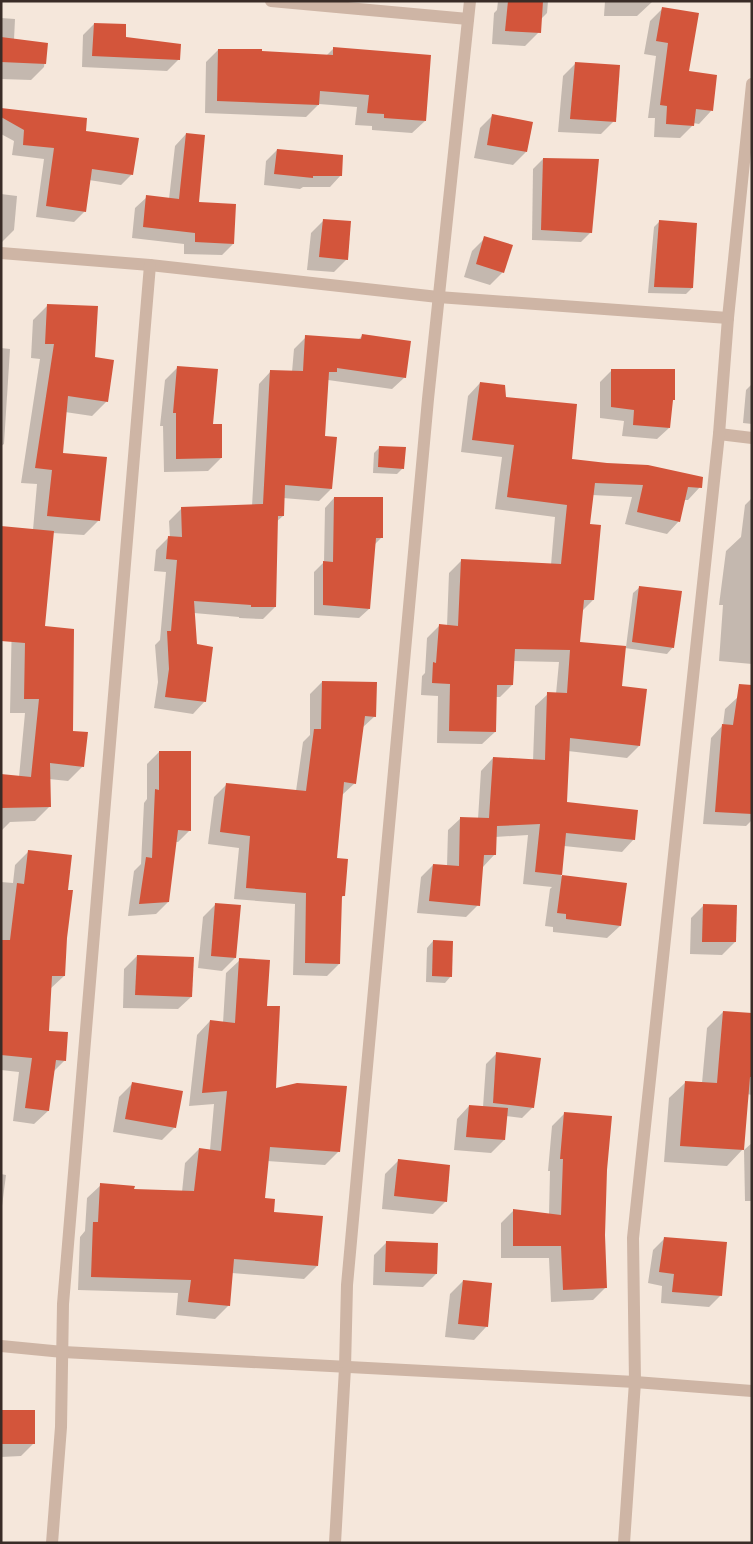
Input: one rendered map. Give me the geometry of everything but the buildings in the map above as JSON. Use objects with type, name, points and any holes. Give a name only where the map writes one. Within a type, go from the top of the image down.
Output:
[{"type":"street","points":[[271,1],[468,19]]},
{"type":"street","points":[[335,1543],[346,1368],[347,1285],[438,296],[470,1]]},
{"type":"street","points":[[624,1543],[635,1382],[633,1238],[719,434],[728,318],[752,84]]},
{"type":"street","points":[[1,253],[150,265],[438,296],[728,318]]},
{"type":"street","points":[[52,1543],[61,1427],[63,1304],[150,265]]},
{"type":"street","points":[[719,434],[752,438]]},
{"type":"street","points":[[1,1346],[63,1352],[635,1382],[752,1391]]}]
